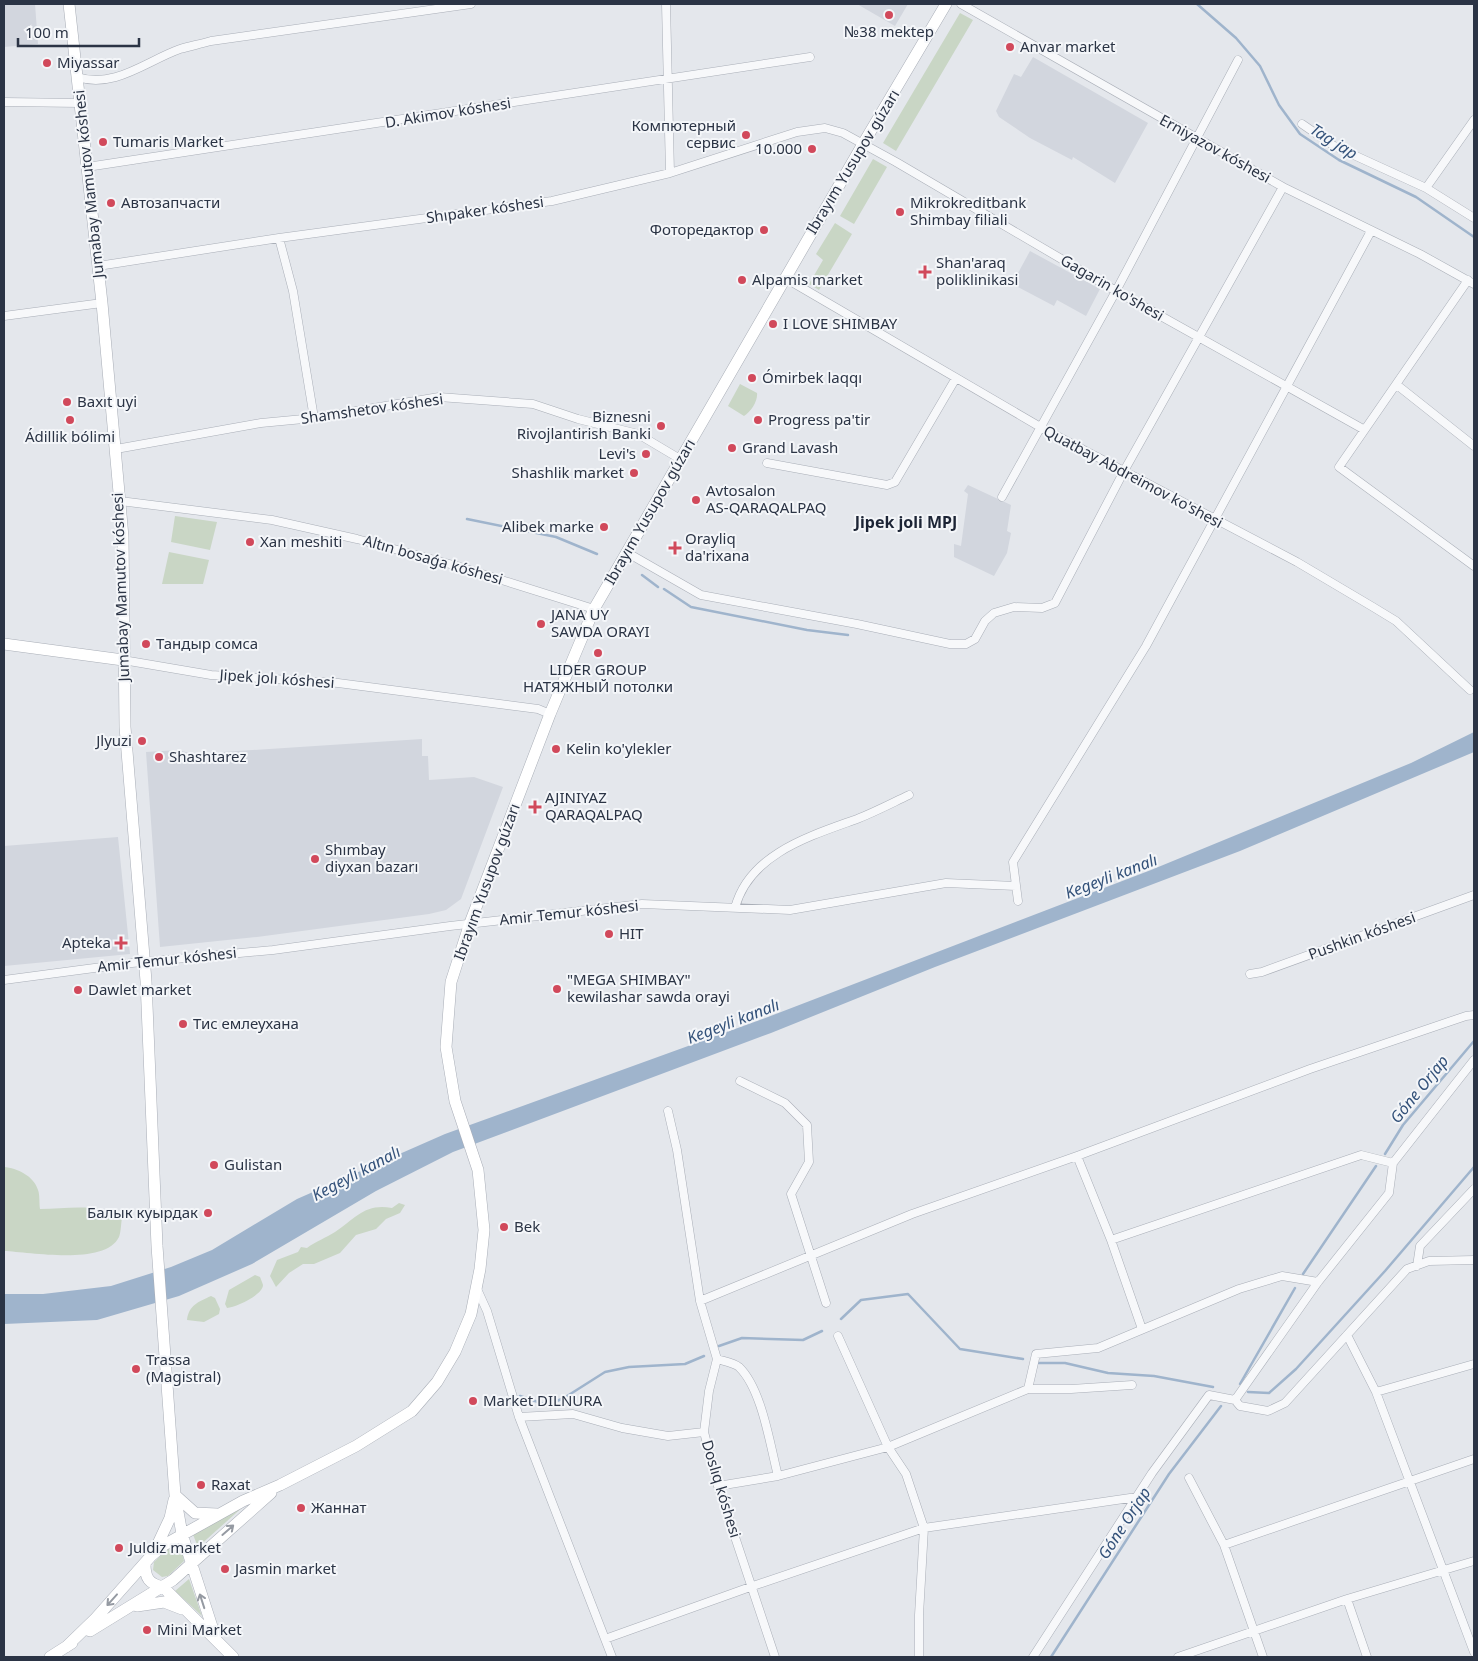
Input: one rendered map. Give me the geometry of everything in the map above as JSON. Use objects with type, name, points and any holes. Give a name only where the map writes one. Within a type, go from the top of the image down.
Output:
[{"type":"main road","name":"Jumabay Mamutov kóshesi","points":[[69,4],[102,303],[123,537],[123,660],[132,819],[144,962],[151,1082],[157,1246],[175,1496]]},
{"type":"main road","name":"Ibrayım Yusupov gúzarı","points":[[280,1486],[371,1438],[412,1411],[437,1382],[454,1352],[471,1314],[480,1269],[484,1230],[475,1156],[460,1117],[446,1057],[451,982],[470,923],[550,714],[594,609],[946,4]]},
{"type":"main road","name":"Jipek jolı kóshesi","points":[[4,644],[123,660]]},
{"type":"main road","points":[[66,1647],[96,1618],[148,1560],[182,1534],[219,1514],[280,1486]]},
{"type":"main road","points":[[50,1657],[121,1611],[163,1587],[280,1486]]},
{"type":"main road","points":[[175,1496],[196,1513],[204,1515],[219,1514]]},
{"type":"main road","points":[[175,1496],[182,1534],[216,1639]]},
{"type":"main road","points":[[175,1496],[170,1518],[148,1560],[145,1574],[148,1580],[154,1585],[163,1587],[193,1615],[233,1657]]},
{"type":"main road","points":[[121,1611],[150,1603],[164,1602],[193,1615]]},
{"type":"street","points":[[77,77],[88,80],[128,74],[179,50],[211,41],[471,4]]},
{"type":"street","points":[[666,4],[670,173]]},
{"type":"street","name":"Erniyazov kóshesi","points":[[961,4],[1283,187],[1420,254],[1471,282]]},
{"type":"street","name":"D. Akimov kóshesi","points":[[87,167],[438,116],[668,78],[810,57]]},
{"type":"street","points":[[1002,497],[1042,428],[1238,60]]},
{"type":"street","points":[[4,102],[80,103]]},
{"type":"street","points":[[1426,188],[1474,120]]},
{"type":"street","points":[[1302,124],[1334,146],[1426,188],[1474,218]]},
{"type":"street","name":"Shıpaker kóshesi","points":[[98,266],[279,238],[552,201],[670,173],[797,132],[825,128],[843,133],[863,144]]},
{"type":"street","name":"Gagarin ko'shesi","points":[[863,144],[1198,337],[1363,429]]},
{"type":"street","points":[[626,552],[701,595],[857,624],[950,644],[966,644],[975,639],[985,621],[994,613],[1014,607],[1042,608],[1055,603],[1124,471],[1283,187]]},
{"type":"street","points":[[1018,901],[1013,862],[1137,662],[1212,519],[1371,231]]},
{"type":"street","points":[[279,238],[293,291],[314,418]]},
{"type":"street","name":"Quatbay Abdreimov ko'shesi","points":[[785,278],[1042,428],[1297,562],[1396,621],[1470,690]]},
{"type":"street","points":[[1471,282],[1363,429],[1339,467],[1474,566]]},
{"type":"street","points":[[4,316],[102,303]]},
{"type":"street","points":[[766,463],[887,485],[895,482],[956,378]]},
{"type":"street","points":[[1397,385],[1474,446]]},
{"type":"street","name":"Shamshetov kóshesi","points":[[116,449],[261,423],[314,418],[439,397],[533,404],[578,419],[638,434],[680,459]]},
{"type":"street","name":"Altın bosaǵa kóshesi","points":[[120,501],[272,520],[357,539],[457,566],[594,609]]},
{"type":"street","name":"Jipek jolı kóshesi","points":[[123,660],[211,675],[338,683],[538,709],[550,714]]},
{"type":"street","points":[[735,908],[739,891],[762,864],[806,837],[858,819],[909,795]]},
{"type":"street","name":"Amir Temur kóshesi","points":[[4,980],[144,962],[273,950],[470,923],[642,904],[790,910],[946,883],[1016,886]]},
{"type":"street","name":"Pushkin kóshesi","points":[[1250,974],[1262,972],[1474,895]]},
{"type":"street","points":[[700,1301],[912,1214],[1077,1156],[1310,1069],[1466,1016],[1474,1015]]},
{"type":"street","points":[[1235,1400],[1318,1282],[1389,1193],[1393,1163],[1474,1060]]},
{"type":"street","points":[[740,1081],[785,1103],[807,1125],[809,1162],[790,1194],[826,1303]]},
{"type":"street","points":[[668,1110],[677,1150],[700,1301],[717,1359],[738,1366],[749,1381],[761,1412],[778,1476]]},
{"type":"street","points":[[1111,1240],[1361,1155],[1393,1163]]},
{"type":"street","points":[[1077,1156],[1111,1240],[1142,1329]]},
{"type":"street","points":[[1417,1266],[1420,1246],[1474,1188]]},
{"type":"street","points":[[1033,1657],[1137,1497],[1209,1395],[1235,1400],[1240,1406],[1268,1411],[1285,1403],[1407,1269],[1429,1261],[1474,1260]]},
{"type":"street","points":[[1028,1389],[1036,1354],[1098,1348],[1238,1289],[1282,1276],[1318,1282]]},
{"type":"street","points":[[476,1287],[486,1311],[519,1417],[612,1657]]},
{"type":"street","points":[[1347,1335],[1376,1392],[1474,1652]]},
{"type":"street","points":[[838,1336],[888,1447],[906,1474],[924,1528],[919,1615],[919,1657]]},
{"type":"street","name":"Doslıq kóshesi","points":[[717,1359],[709,1391],[704,1432],[718,1486],[753,1586],[775,1657]]},
{"type":"street","points":[[1376,1392],[1474,1364]]},
{"type":"street","points":[[718,1486],[778,1476],[888,1447],[1028,1389],[1071,1389],[1132,1385]]},
{"type":"street","points":[[519,1417],[572,1414],[622,1428],[668,1436],[704,1432]]},
{"type":"street","points":[[1224,1545],[1474,1459]]},
{"type":"street","points":[[1189,1478],[1224,1545],[1264,1657]]},
{"type":"street","points":[[606,1639],[753,1586],[924,1528],[1137,1497]]},
{"type":"street","points":[[1178,1657],[1348,1599],[1474,1561]]},
{"type":"street","points":[[1348,1599],[1367,1657]]},
{"type":"shaded area","points":[[4,4],[35,4],[38,44],[4,47]]},
{"type":"shaded area","name":"№38 mektep","points":[[857,4],[908,4],[895,26]]},
{"type":"shaded area","points":[[1033,57],[1148,123],[1115,183],[1073,157],[1072,160],[1030,138],[999,117],[996,111],[1014,74],[1021,77]]},
{"type":"shaded area","points":[[1030,251],[1100,289],[1086,316],[1057,300],[1054,306],[1012,284]]},
{"type":"shaded area","points":[[968,485],[1011,505],[1007,531],[1011,533],[1007,553],[994,576],[954,557],[954,544],[961,546],[968,494],[964,491]]},
{"type":"shaded area","name":"Shımbay diyxan bazarı","points":[[422,739],[422,756],[428,756],[429,780],[474,777],[503,787],[461,899],[446,910],[429,914],[257,937],[160,947],[146,752],[178,750],[193,754]]},
{"type":"shaded area","points":[[118,837],[130,954],[4,966],[4,846]]},
{"type":"green space","points":[[960,13],[973,20],[896,151],[883,143]]},
{"type":"green space","points":[[873,159],[887,167],[854,224],[840,216]]},
{"type":"green space","points":[[835,223],[852,234],[819,290],[809,284],[823,260],[816,254]]},
{"type":"green space","points":[[740,384],[757,393],[754,406],[744,416],[728,406]]},
{"type":"green space","points":[[175,516],[217,522],[210,550],[171,542]]},
{"type":"green space","points":[[169,552],[209,560],[203,584],[162,584]]},
{"type":"green space","points":[[4,1167],[19,1171],[33,1181],[39,1192],[40,1209],[93,1208],[113,1213],[122,1218],[119,1237],[111,1246],[99,1252],[83,1254],[48,1255],[4,1251]]},
{"type":"green space","points":[[399,1203],[405,1205],[400,1213],[386,1219],[376,1229],[356,1235],[340,1253],[314,1264],[303,1264],[289,1273],[276,1287],[270,1276],[277,1260],[298,1252],[301,1247],[307,1248],[335,1232],[361,1213],[375,1208],[392,1208]]},
{"type":"green space","points":[[255,1275],[260,1277],[263,1285],[259,1293],[242,1303],[227,1308],[225,1304],[229,1290]]},
{"type":"green space","points":[[211,1296],[215,1298],[220,1309],[219,1314],[204,1322],[187,1320],[192,1307]]},
{"type":"green space","points":[[245,1505],[198,1547],[192,1532]]},
{"type":"green space","points":[[177,1547],[182,1550],[184,1561],[168,1576],[162,1577],[153,1570],[154,1562],[169,1548]]},
{"type":"green space","points":[[189,1579],[202,1616],[175,1591]]},
{"type":"water","points":[[1474,732],[1474,752],[1240,851],[935,967],[771,1033],[453,1152],[376,1191],[252,1264],[179,1296],[97,1320],[4,1324],[4,1294],[43,1294],[111,1286],[171,1267],[212,1250],[297,1199],[445,1134],[768,1017],[1151,870],[1411,763]]},
{"type":"waterway","name":"Tag jap","points":[[1197,4],[1236,38],[1260,66],[1279,105],[1300,134],[1339,160],[1416,197],[1474,237]]},
{"type":"waterway","points":[[467,519],[556,537],[597,554]]},
{"type":"waterway","points":[[642,575],[658,587]]},
{"type":"waterway","points":[[664,589],[691,607],[807,630],[848,635]]},
{"type":"waterway","name":"Góne Orjap","points":[[1385,1154],[1403,1125],[1474,1041]]},
{"type":"waterway","name":"Góne Orjap","points":[[1303,1274],[1376,1166]]},
{"type":"waterway","points":[[1248,1392],[1269,1393],[1296,1369],[1385,1271],[1474,1167]]},
{"type":"waterway","name":"Góne Orjap","points":[[1240,1384],[1295,1288]]},
{"type":"waterway","points":[[841,1319],[861,1300],[908,1294],[960,1349],[1023,1359]]},
{"type":"waterway","points":[[719,1346],[742,1338],[803,1340],[822,1331]]},
{"type":"waterway","points":[[520,1396],[547,1405],[564,1398],[605,1372],[629,1367],[685,1364],[704,1356]]},
{"type":"waterway","points":[[1039,1363],[1065,1363],[1108,1373],[1154,1376],[1213,1387]]},
{"type":"waterway","name":"Góne Orjap","points":[[1051,1657],[1169,1474],[1221,1406]]},
{"type":"place","name":"№38 mektep","points":[[889,15]]},
{"type":"place","name":"Anvar market","points":[[1010,47]]},
{"type":"place","name":"Miyassar","points":[[47,63]]},
{"type":"place","name":"Компютерный сервис","points":[[746,135]]},
{"type":"place","name":"Tumaris Market","points":[[103,142]]},
{"type":"place","name":"10.000","points":[[812,149]]},
{"type":"place","name":"Автозапчасти","points":[[111,203]]},
{"type":"place","name":"Mikrokreditbank Shimbay filiali","points":[[900,212]]},
{"type":"place","name":"Фоторедактор","points":[[764,230]]},
{"type":"place","name":"Shan'araq poliklinikasi","points":[[925,272]]},
{"type":"place","name":"Alpamis market","points":[[742,280]]},
{"type":"place","name":"I LOVE SHIMBAY","points":[[773,324]]},
{"type":"place","name":"Ómirbek laqqı","points":[[752,378]]},
{"type":"place","name":"Baxıt uyi","points":[[67,402]]},
{"type":"place","name":"Ádillik bólimi","points":[[70,420]]},
{"type":"place","name":"Progress pa'tir","points":[[758,420]]},
{"type":"place","name":"Biznesni Rivojlantirish Banki","points":[[661,426]]},
{"type":"place","name":"Grand Lavash","points":[[732,448]]},
{"type":"place","name":"Levi's","points":[[646,454]]},
{"type":"place","name":"Shashlik market","points":[[634,473]]},
{"type":"place","name":"Avtosalon AS-QARAQALPAQ","points":[[696,500]]},
{"type":"place","name":"Alibek marke","points":[[604,527]]},
{"type":"place","name":"Xan meshiti","points":[[250,542]]},
{"type":"place","name":"Orayliq da'rixana","points":[[675,548]]},
{"type":"place","name":"JANA UY SAWDA ORAYI","points":[[541,624]]},
{"type":"place","name":"Тандыр сомса","points":[[146,644]]},
{"type":"place","name":"LIDER GROUP НАТЯЖНЫЙ потолки","points":[[598,653]]},
{"type":"place","name":"Jlyuzi","points":[[142,741]]},
{"type":"place","name":"Kelin ko'ylekler","points":[[556,749]]},
{"type":"place","name":"Shashtarez","points":[[159,757]]},
{"type":"place","name":"AJINIYAZ QARAQALPAQ","points":[[535,807]]},
{"type":"place","name":"Shımbay diyxan bazarı","points":[[315,859]]},
{"type":"place","name":"HIT","points":[[609,934]]},
{"type":"place","name":"Apteka","points":[[121,943]]},
{"type":"place","name":"\"MEGA SHIMBAY\" kewilashar sawda orayi","points":[[557,989]]},
{"type":"place","name":"Dawlet market","points":[[78,990]]},
{"type":"place","name":"Тис емлеухана","points":[[183,1024]]},
{"type":"place","name":"Gulistan","points":[[214,1165]]},
{"type":"place","name":"Балык куырдак","points":[[208,1213]]},
{"type":"place","name":"Bek","points":[[504,1227]]},
{"type":"place","name":"Trassa (Magistral)","points":[[136,1369]]},
{"type":"place","name":"Market DILNURA","points":[[473,1401]]},
{"type":"place","name":"Raxat","points":[[201,1485]]},
{"type":"place","name":"Жаннат","points":[[301,1508]]},
{"type":"place","name":"Juldiz market","points":[[119,1548]]},
{"type":"place","name":"Jasmin market","points":[[225,1569]]},
{"type":"place","name":"Mini Market","points":[[147,1630]]},
{"type":"district","name":"Jipek joli MPJ","points":[[906,522]]},
{"type":"water label","name":"Kegeyli kanalı","points":[[1111,876]]},
{"type":"water label","name":"Kegeyli kanalı","points":[[733,1021]]},
{"type":"water label","name":"Kegeyli kanalı","points":[[356,1173]]}]
